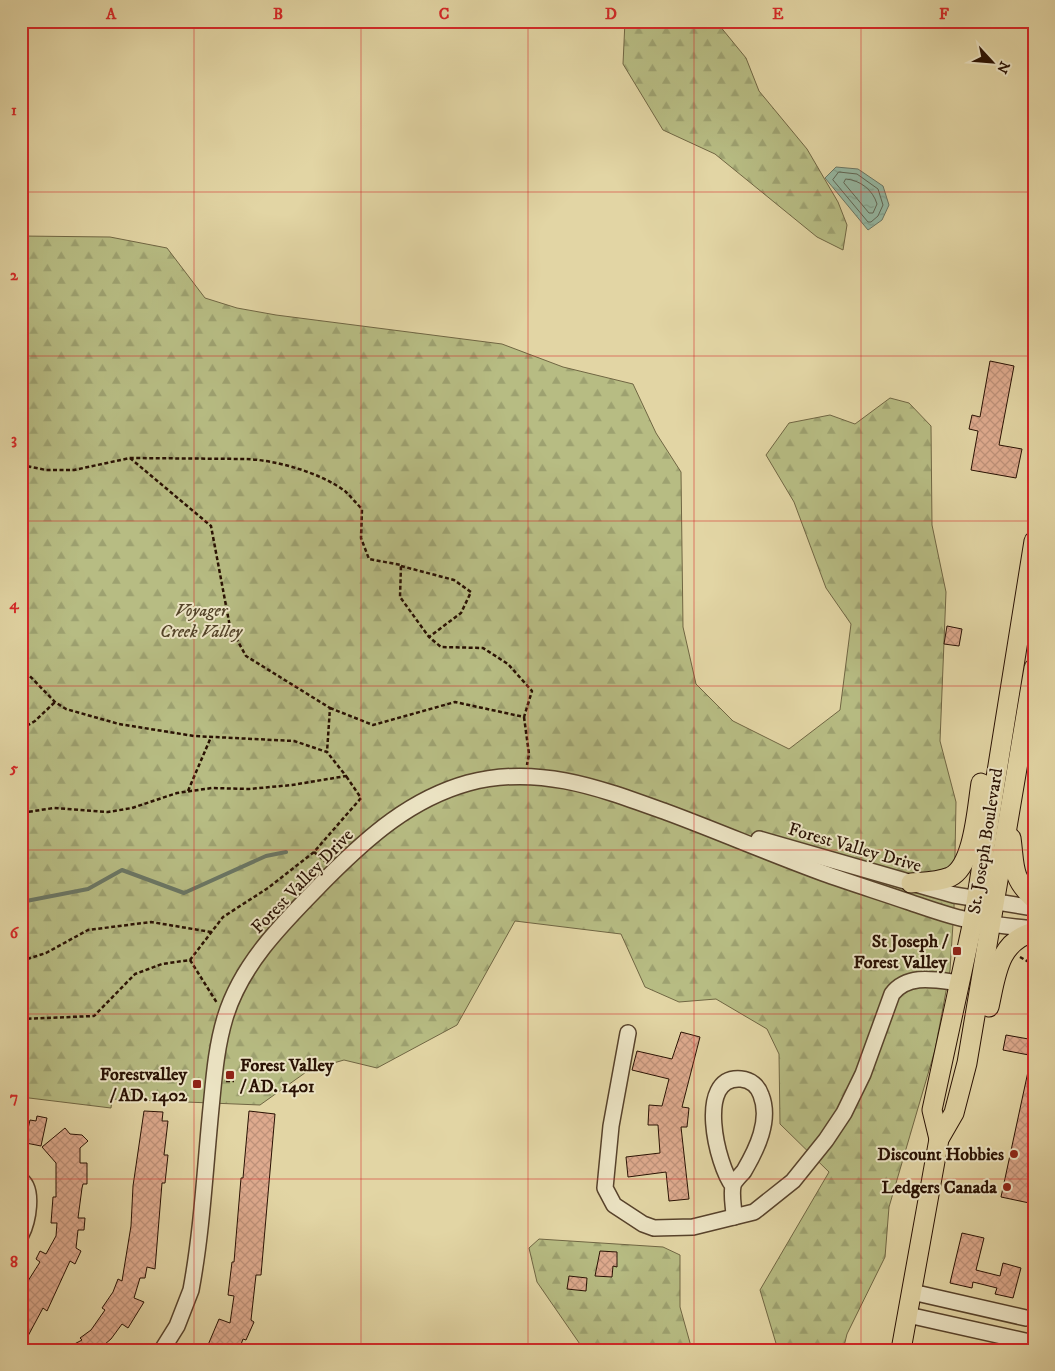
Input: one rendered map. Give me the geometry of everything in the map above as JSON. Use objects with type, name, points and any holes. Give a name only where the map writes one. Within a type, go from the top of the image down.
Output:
[{"type":"main road","points":[[911,883],[950,877],[956,873],[969,852],[1020,557],[1034,531]]},
{"type":"main road","name":"St. Joseph Boulevard","points":[[939,1139],[932,1110],[973,921],[1034,541]]},
{"type":"main road","name":"St. Joseph Boulevard","points":[[901,1350],[939,1139],[954,1113],[967,1063],[1034,668]]},
{"type":"main road","points":[[1008,816],[1016,877],[1020,886],[1034,899]]},
{"type":"main road","points":[[967,1063],[981,1042],[1000,957],[1010,944],[1034,931]]},
{"type":"street","name":"Forest Valley Drive","points":[[162,1350],[177,1326],[191,1290],[216,1056],[226,1015],[244,976],[266,943],[300,906],[374,834],[398,815],[437,794],[468,783],[526,776],[556,778],[585,784],[704,826],[826,874],[973,921],[1034,931]]},
{"type":"street","name":"Forest Valley Drive","points":[[704,826],[761,839],[911,883],[995,903],[1034,908]]},
{"type":"street","points":[[628,1033],[611,1126],[605,1188],[614,1205],[633,1219],[654,1228],[693,1227],[754,1212],[792,1181],[826,1140],[844,1113],[863,1074],[892,994],[898,986],[905,982],[922,979],[960,983]]},
{"type":"street","points":[[733,1186],[727,1178],[719,1154],[713,1108],[715,1098],[726,1082],[734,1079],[744,1079],[752,1082],[759,1090],[765,1111],[764,1123],[754,1152],[733,1186],[734,1217]]},
{"type":"street","points":[[21,1180],[29,1192],[26,1225],[21,1235]]},
{"type":"street","points":[[912,1292],[1026,1318]]},
{"type":"street","points":[[908,1316],[1029,1344]]},
{"type":"path","points":[[21,465],[46,470],[74,470],[130,458],[261,459],[312,473],[345,491],[362,509],[361,538],[370,559],[454,580],[471,592],[460,613],[429,637]]},
{"type":"path","points":[[130,458],[211,526],[230,627],[246,656],[330,708],[374,726],[455,702],[524,717]]},
{"type":"path","points":[[401,566],[400,597],[429,637],[441,647],[483,648],[508,664],[532,691],[524,717],[529,754],[526,776]]},
{"type":"path","points":[[21,667],[55,702],[66,709],[119,724],[211,737],[294,741],[327,752],[362,798],[314,852],[268,888],[222,917],[190,960],[162,964],[135,974],[94,1016],[21,1019]]},
{"type":"path","points":[[21,729],[35,721],[55,702]]},
{"type":"path","points":[[327,752],[330,708]]},
{"type":"path","points":[[188,791],[211,737]]},
{"type":"path","points":[[21,813],[54,808],[108,812],[132,808],[188,791],[212,788],[250,789],[292,785],[346,776]]},
{"type":"path","points":[[21,961],[46,953],[88,930],[151,922],[211,932]]},
{"type":"path","points":[[1014,950],[1020,958],[1034,965]]},
{"type":"path","points":[[190,960],[204,986],[226,1015]]},
{"type":"green space","points":[[625,21],[719,21],[719,25],[746,58],[759,91],[807,149],[838,202],[847,225],[843,250],[817,237],[715,154],[663,130],[623,64]]},
{"type":"green space","name":"Voyager Creek Valley","points":[[21,236],[110,237],[167,248],[205,298],[237,308],[276,315],[502,344],[563,367],[633,384],[656,433],[681,472],[683,627],[696,684],[733,721],[789,749],[840,710],[851,624],[826,588],[794,502],[766,455],[789,423],[830,415],[855,424],[890,398],[909,403],[931,426],[932,525],[946,592],[940,741],[956,802],[954,908],[950,970],[935,1050],[889,1207],[885,1257],[847,1334],[843,1350],[778,1350],[760,1290],[829,1172],[780,1124],[779,1054],[767,1029],[716,999],[679,1002],[645,987],[621,934],[515,921],[457,1025],[377,1068],[344,1060],[309,1070],[260,1105],[112,1099],[111,1108],[21,1097]]},
{"type":"green space","points":[[539,1239],[663,1247],[680,1255],[680,1307],[692,1350],[584,1350],[537,1282],[529,1248]]},
{"type":"water","points":[[836,167],[858,169],[883,186],[889,205],[882,220],[868,230],[825,178]]},
{"type":"building","points":[[990,361],[1014,366],[999,445],[1022,449],[1016,478],[971,470],[978,431],[969,429],[972,415],[980,417]]},
{"type":"building","points":[[947,626],[962,629],[959,646],[944,644]]},
{"type":"building","points":[[681,1032],[700,1037],[682,1107],[689,1108],[687,1127],[681,1127],[689,1199],[669,1201],[666,1172],[628,1177],[626,1157],[660,1153],[658,1125],[648,1125],[649,1105],[662,1106],[669,1079],[632,1070],[637,1051],[672,1059]]},
{"type":"building","points":[[1006,1035],[1034,1040],[1034,1056],[1003,1050]]},
{"type":"building","points":[[1029,1067],[1034,1067],[1034,1204],[1001,1197]]},
{"type":"building","points":[[144,1111],[163,1112],[162,1121],[168,1121],[164,1155],[168,1155],[165,1183],[162,1183],[155,1269],[147,1267],[145,1278],[140,1278],[134,1298],[144,1302],[128,1328],[122,1324],[111,1339],[98,1350],[63,1350],[82,1340],[80,1338],[91,1330],[105,1310],[102,1308],[113,1292],[118,1279],[122,1281],[131,1226],[133,1186]]},
{"type":"building","points":[[249,1111],[275,1114],[261,1275],[256,1275],[251,1320],[254,1322],[246,1340],[243,1339],[239,1350],[219,1350],[208,1345],[219,1319],[230,1323],[234,1296],[228,1295],[232,1262],[234,1262]]},
{"type":"building","points":[[37,1116],[47,1118],[41,1146],[21,1142],[21,1127],[28,1129],[30,1120],[36,1121]]},
{"type":"building","points":[[65,1128],[70,1134],[82,1135],[88,1141],[80,1148],[80,1163],[87,1163],[87,1184],[83,1184],[78,1218],[85,1218],[84,1230],[78,1230],[76,1248],[81,1251],[75,1264],[70,1261],[47,1311],[43,1308],[21,1349],[21,1292],[40,1262],[36,1259],[40,1251],[46,1254],[56,1236],[57,1223],[51,1223],[53,1197],[56,1197],[56,1163],[42,1147]]},
{"type":"building","points":[[962,1233],[984,1238],[976,1270],[1000,1276],[1003,1263],[1021,1268],[1013,1298],[995,1294],[997,1288],[973,1282],[972,1288],[950,1283]]},
{"type":"building","points":[[600,1251],[617,1252],[617,1267],[613,1266],[612,1277],[595,1276]]},
{"type":"building","points":[[569,1276],[587,1278],[586,1291],[567,1289]]},
{"type":"waterway","points":[[21,902],[88,889],[122,870],[184,893],[266,856],[286,852]]},
{"type":"place","name":"St Joseph / Forest Valley","points":[[957,951]]},
{"type":"place","name":"Forest Valley / AD. 1401","points":[[230,1075]]},
{"type":"place","name":"Forestvalley / AD. 1402","points":[[197,1084]]},
{"type":"place","name":"Discount Hobbies","points":[[1014,1154]]},
{"type":"place","name":"Ledgers Canada","points":[[1007,1187]]}]
